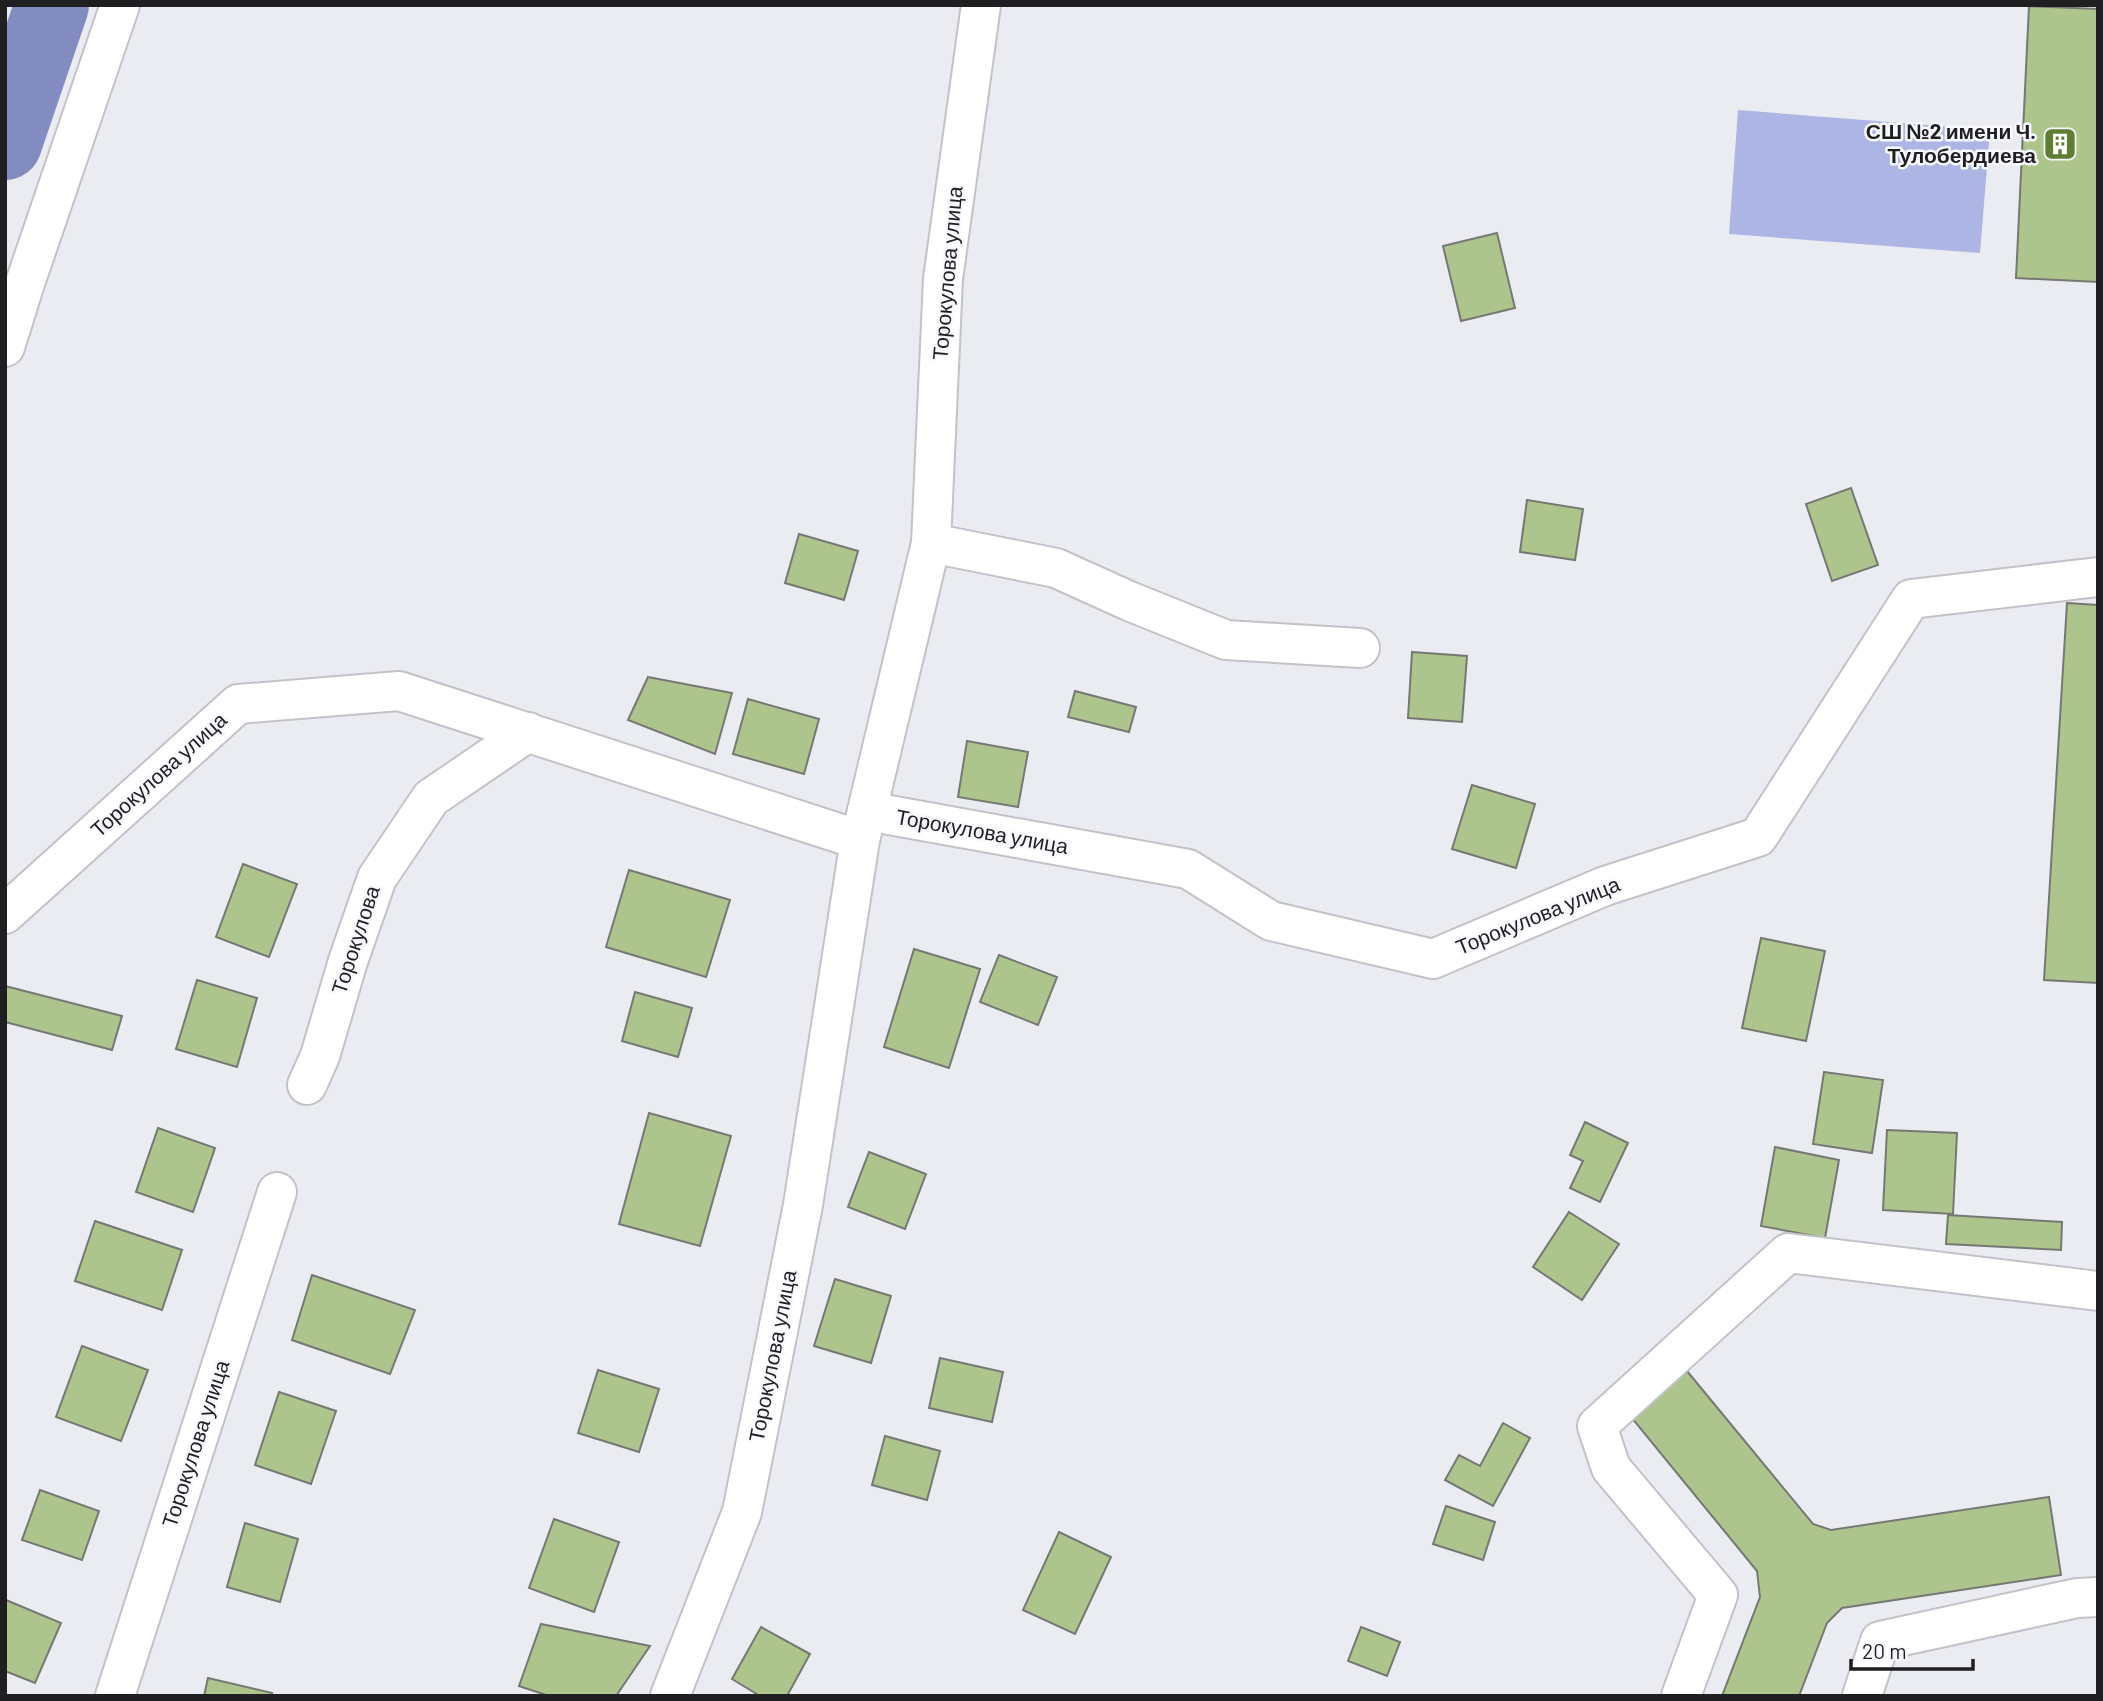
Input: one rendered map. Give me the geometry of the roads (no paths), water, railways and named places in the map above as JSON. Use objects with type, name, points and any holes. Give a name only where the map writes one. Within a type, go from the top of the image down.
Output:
[{"type":"street","points":[[5,347],[120,5]]},
{"type":"street","name":"Торокулова улица","points":[[670,1696],[742,1512],[803,1205],[863,826],[931,543],[943,279],[981,5]]},
{"type":"street","points":[[931,543],[1056,568],[1226,640],[1360,648]]},
{"type":"street","name":"Торокулова улица","points":[[5,914],[238,704],[400,691],[528,732],[863,826],[1188,869],[1271,921],[1433,959],[1605,886],[1758,837],[1912,599],[2098,577]]},
{"type":"street","name":"Торокулова","points":[[307,1085],[320,1056],[348,961],[377,878],[431,798],[528,732]]},
{"type":"street","name":"Торокулова улица","points":[[115,1696],[277,1192]]},
{"type":"street","points":[[1681,1696],[1718,1595],[1611,1468],[1597,1426],[1788,1253],[2098,1291]]},
{"type":"street","points":[[1861,1696],[1880,1641],[2077,1598],[2098,1597]]},
{"type":"waterway","points":[[5,143],[52,5]]},
{"type":"place","name":"СШ №2 имени Ч. Тулобердиева","points":[[2060,144]]}]
